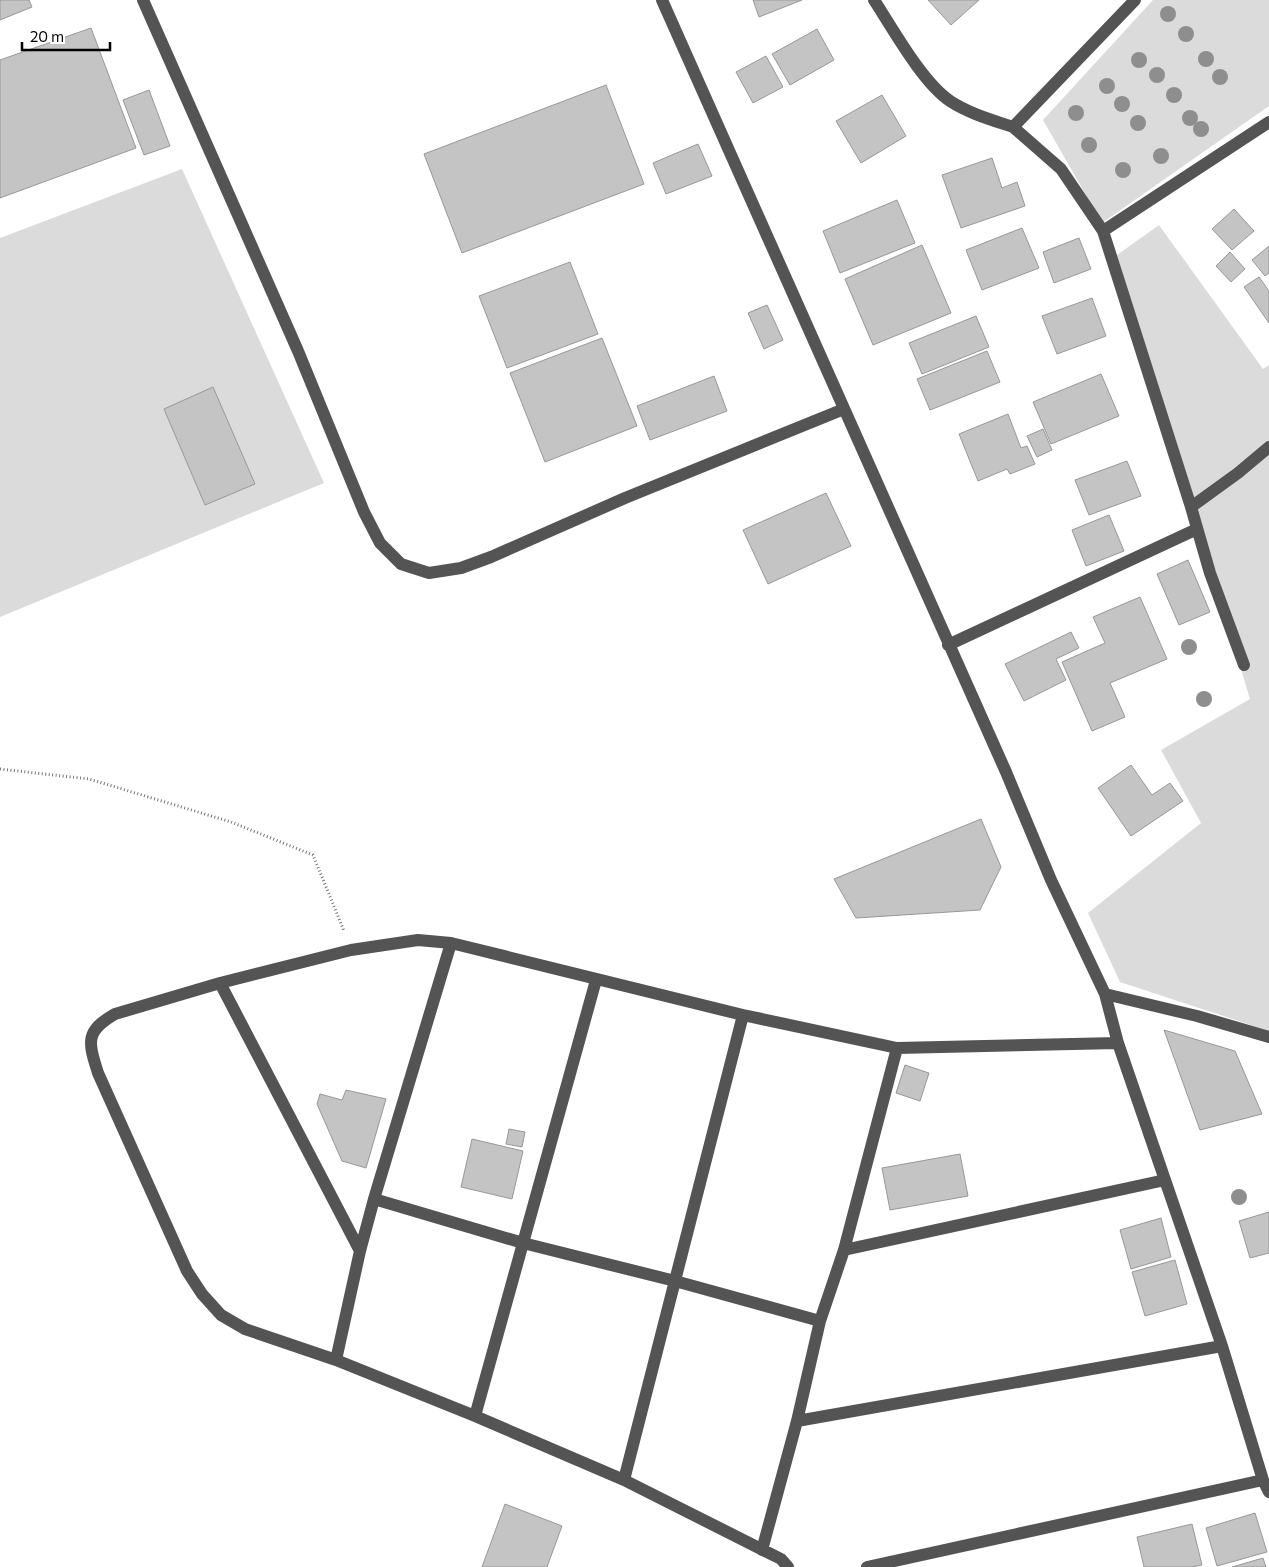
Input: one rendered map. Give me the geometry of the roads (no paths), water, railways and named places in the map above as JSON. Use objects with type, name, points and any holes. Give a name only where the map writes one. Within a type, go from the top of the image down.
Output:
[{"type":"street","points":[[143,0],[298,352],[364,512],[380,544],[401,564],[428,573],[461,568],[491,557],[625,498],[844,409]]},
{"type":"street","points":[[662,0],[1006,772],[1051,880],[1105,994],[1118,1043],[1222,1346],[1263,1480],[1269,1492]]},
{"type":"street","points":[[874,0],[926,79],[949,100],[980,115],[1013,127],[1060,169],[1103,231],[1191,507],[1210,573],[1244,665]]},
{"type":"street","points":[[1013,127],[1134,0]]},
{"type":"street","points":[[1103,231],[1269,122]]},
{"type":"street","points":[[1191,507],[1269,448]]},
{"type":"street","points":[[948,645],[1197,529]]},
{"type":"street","points":[[788,1567],[781,1559],[624,1480],[475,1416],[336,1360],[245,1329],[221,1314],[202,1294],[187,1272],[98,1072],[91,1053],[92,1035],[100,1023],[115,1014],[351,950],[418,940],[451,944],[743,1015],[897,1048],[1118,1043]]},
{"type":"street","points":[[336,1360],[360,1250],[374,1199],[451,944]]},
{"type":"street","points":[[475,1416],[596,980]]},
{"type":"street","points":[[220,984],[360,1250]]},
{"type":"street","points":[[1105,994],[1197,1016],[1269,1037]]},
{"type":"street","points":[[624,1480],[743,1015]]},
{"type":"street","points":[[762,1550],[797,1420],[820,1321],[844,1250],[897,1048]]},
{"type":"street","points":[[844,1250],[1164,1180]]},
{"type":"street","points":[[374,1199],[524,1243],[675,1281],[820,1321]]},
{"type":"street","points":[[797,1420],[1222,1346]]},
{"type":"street","points":[[867,1567],[1263,1480]]}]
